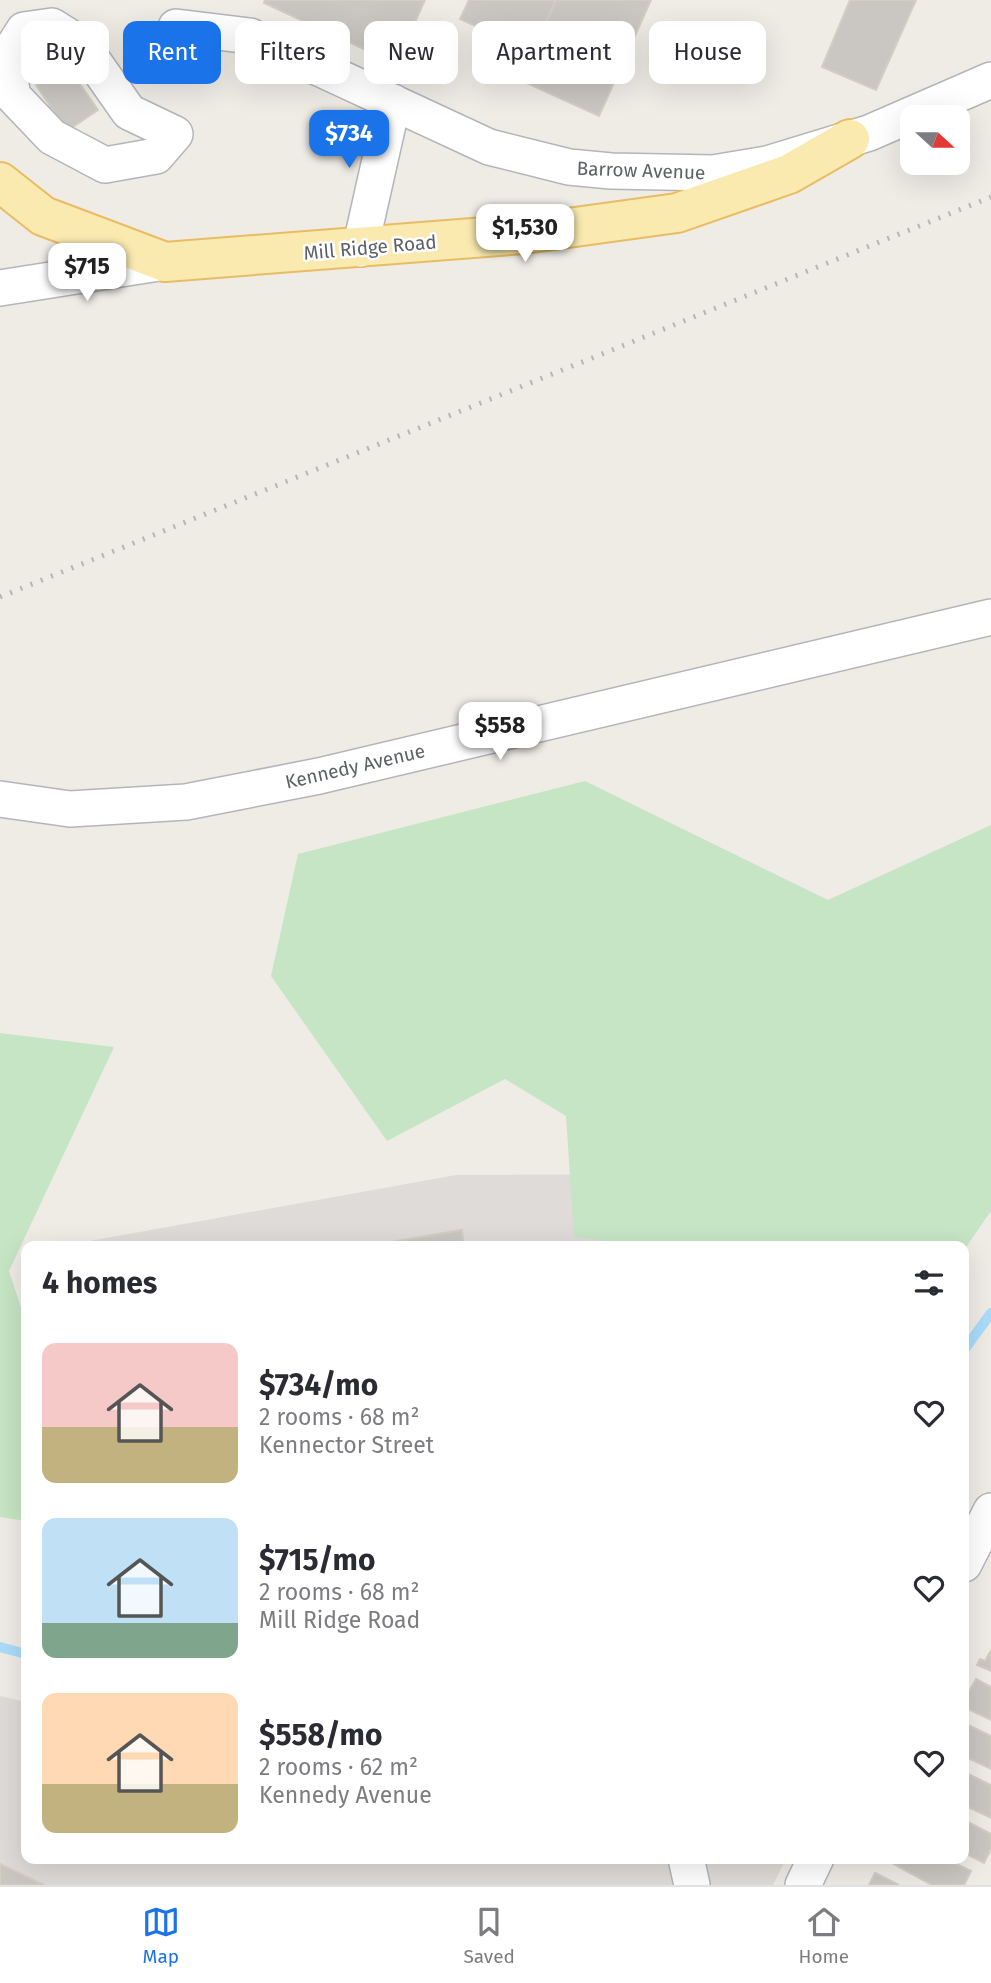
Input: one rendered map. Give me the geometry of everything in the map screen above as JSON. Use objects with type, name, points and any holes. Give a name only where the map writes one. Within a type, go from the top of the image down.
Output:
[{"type":"main road","name":"Mill Ridge Road","points":[[166,262],[360,249],[524,234],[677,213],[789,174],[850,139]]},
{"type":"main road","points":[[0,182],[43,216],[166,262]]},
{"type":"street","points":[[52,26],[82,45],[129,112],[175,134],[156,156],[105,166],[52,137],[13,96],[6,58],[24,30],[52,26]]},
{"type":"street","name":"Barrow Avenue","points":[[221,32],[250,36],[489,146],[569,167],[611,172],[713,173],[767,164],[850,139],[991,80]]},
{"type":"street","points":[[360,249],[393,102]]},
{"type":"street","name":"Mill Ridge Road","points":[[0,288],[166,262]]},
{"type":"street","name":"Kennedy Avenue","points":[[0,799],[70,809],[186,802],[319,776],[991,617]]},
{"type":"street","points":[[969,1554],[991,1511]]},
{"type":"street","points":[[687,1864],[692,1885]]},
{"type":"street","points":[[803,1885],[813,1864]]},
{"type":"shaded area","points":[[674,1174],[689,1241],[90,1241],[456,1175]]},
{"type":"shaded area","points":[[0,1696],[21,1701],[21,1864],[784,1864],[773,1885],[0,1885]]},
{"type":"green space","points":[[585,781],[828,900],[991,825],[991,1211],[969,1243],[609,1241],[574,1237],[566,1116],[505,1079],[387,1141],[271,976],[298,854]]},
{"type":"green space","points":[[0,1033],[114,1047],[9,1271],[21,1308],[21,1520],[0,1517]]},
{"type":"building","points":[[265,0],[425,0],[415,21],[364,21],[364,49],[350,43],[350,21],[303,21],[264,3]]},
{"type":"building","points":[[469,0],[556,0],[547,21],[472,21],[472,24],[460,19]]},
{"type":"building","points":[[556,0],[651,0],[635,36],[635,21],[547,21]]},
{"type":"building","points":[[850,0],[916,0],[876,90],[822,67]]},
{"type":"building","points":[[80,84],[98,110],[67,131],[36,85]]},
{"type":"building","points":[[529,84],[613,84],[599,116]]},
{"type":"building","points":[[462,1230],[463,1241],[397,1241]]},
{"type":"building","points":[[991,1650],[991,1671],[977,1665],[980,1659],[985,1661]]},
{"type":"building","points":[[976,1679],[991,1687],[991,1720],[969,1709],[969,1691]]},
{"type":"building","points":[[969,1725],[991,1736],[991,1769],[969,1758]]},
{"type":"building","points":[[969,1774],[991,1785],[991,1818],[969,1807]]},
{"type":"building","points":[[969,1823],[991,1834],[991,1849],[984,1863],[969,1856]]},
{"type":"building","points":[[0,1864],[44,1885],[0,1885]]},
{"type":"building","points":[[894,1864],[957,1864],[971,1871],[964,1885],[932,1885]]},
{"type":"building","points":[[875,1873],[899,1885],[869,1885]]},
{"type":"waterway","points":[[969,1343],[991,1313]]},
{"type":"waterway","points":[[0,1647],[21,1653]]},
{"type":"railway","points":[[0,597],[991,197]]}]
